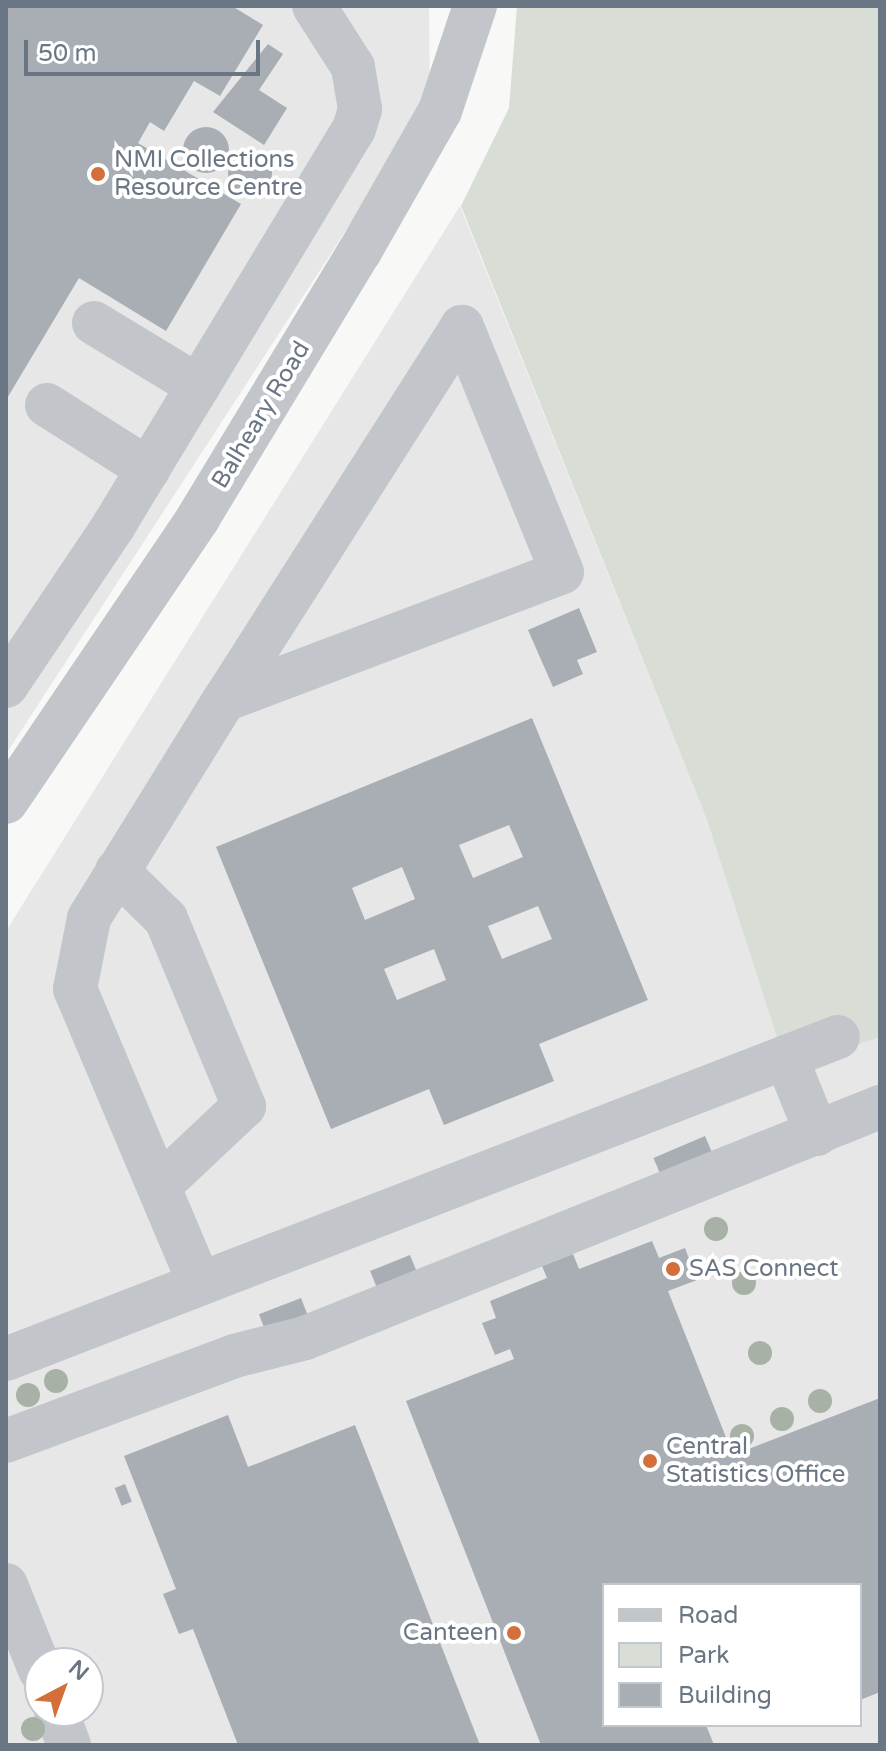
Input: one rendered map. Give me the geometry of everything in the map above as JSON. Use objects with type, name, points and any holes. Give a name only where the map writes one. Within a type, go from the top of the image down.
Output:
[{"type":"street","points":[[6,686],[148,469],[354,129],[360,109],[353,67],[314,6]]},
{"type":"street","name":"Balheary Road","points":[[6,802],[198,518],[360,251],[440,111],[475,6]]},
{"type":"street","points":[[94,323],[198,386]]},
{"type":"street","points":[[198,1280],[75,989],[89,918],[232,686],[462,327],[562,572],[224,700]]},
{"type":"street","points":[[47,405],[148,469]]},
{"type":"street","points":[[117,871],[166,919],[244,1106],[159,1186]]},
{"type":"street","points":[[6,1359],[198,1280],[838,1037]]},
{"type":"street","points":[[786,1057],[817,1134]]},
{"type":"street","points":[[6,1441],[234,1356],[305,1338],[880,1107]]},
{"type":"street","points":[[6,1585],[31,1647]]},
{"type":"shaded area","points":[[6,6],[429,6],[430,101],[6,754]]},
{"type":"shaded area","points":[[460,206],[707,820],[787,1069],[880,1037],[880,1745],[6,1745],[6,931]]},
{"type":"green space","points":[[517,6],[880,6],[880,1037],[787,1069],[707,820],[461,206],[509,108]]},
{"type":"building","name":"NMI Collections Resource Centre","points":[[6,6],[232,6],[263,25],[220,96],[194,81],[164,131],[150,122],[138,143],[241,204],[166,331],[79,278],[6,400]]},
{"type":"building","points":[[268,44],[283,54],[259,90],[287,108],[264,145],[213,112]]},
{"type":"building","points":[[206,127],[222,134],[229,150],[222,166],[206,173],[190,166],[183,150],[190,134]]},
{"type":"building","points":[[250,151],[266,157],[272,173],[266,189],[250,195],[234,189],[228,173],[234,157]]},
{"type":"building","points":[[579,608],[597,652],[577,660],[583,674],[553,687],[528,630]]},
{"type":"building","points":[[532,718],[648,1000],[539,1044],[554,1081],[444,1125],[429,1089],[331,1129],[216,847]],"holes":[[[509,825],[523,857],[473,878],[459,845]],[[402,867],[415,899],[365,920],[352,888]],[[538,906],[552,939],[502,959],[488,926]],[[434,949],[446,980],[397,1000],[384,969]]]},
{"type":"building","points":[[705,1136],[715,1160],[664,1182],[653,1158]]},
{"type":"building","points":[[652,1241],[659,1258],[685,1248],[697,1280],[668,1291],[733,1455],[880,1398],[880,1692],[862,1699],[862,1583],[602,1583],[602,1727],[707,1727],[714,1745],[541,1745],[406,1401],[514,1359],[510,1349],[495,1355],[482,1323],[496,1318],[490,1301],[547,1278],[542,1266],[573,1254],[579,1269]]},
{"type":"building","points":[[410,1255],[419,1277],[379,1293],[370,1271]]},
{"type":"building","points":[[301,1298],[309,1319],[267,1335],[259,1314]]},
{"type":"building","points":[[228,1415],[248,1467],[355,1425],[480,1745],[238,1745],[193,1629],[179,1634],[163,1594],[176,1589],[124,1456]]},
{"type":"building","points":[[125,1484],[132,1502],[122,1506],[115,1488]]},
{"type":"place","name":"NMI Collections Resource Centre","points":[[98,174]]},
{"type":"place","name":"SAS Connect","points":[[673,1269]]},
{"type":"place","name":"Central Statistics Office","points":[[650,1461]]},
{"type":"place","name":"Canteen","points":[[514,1633]]}]
